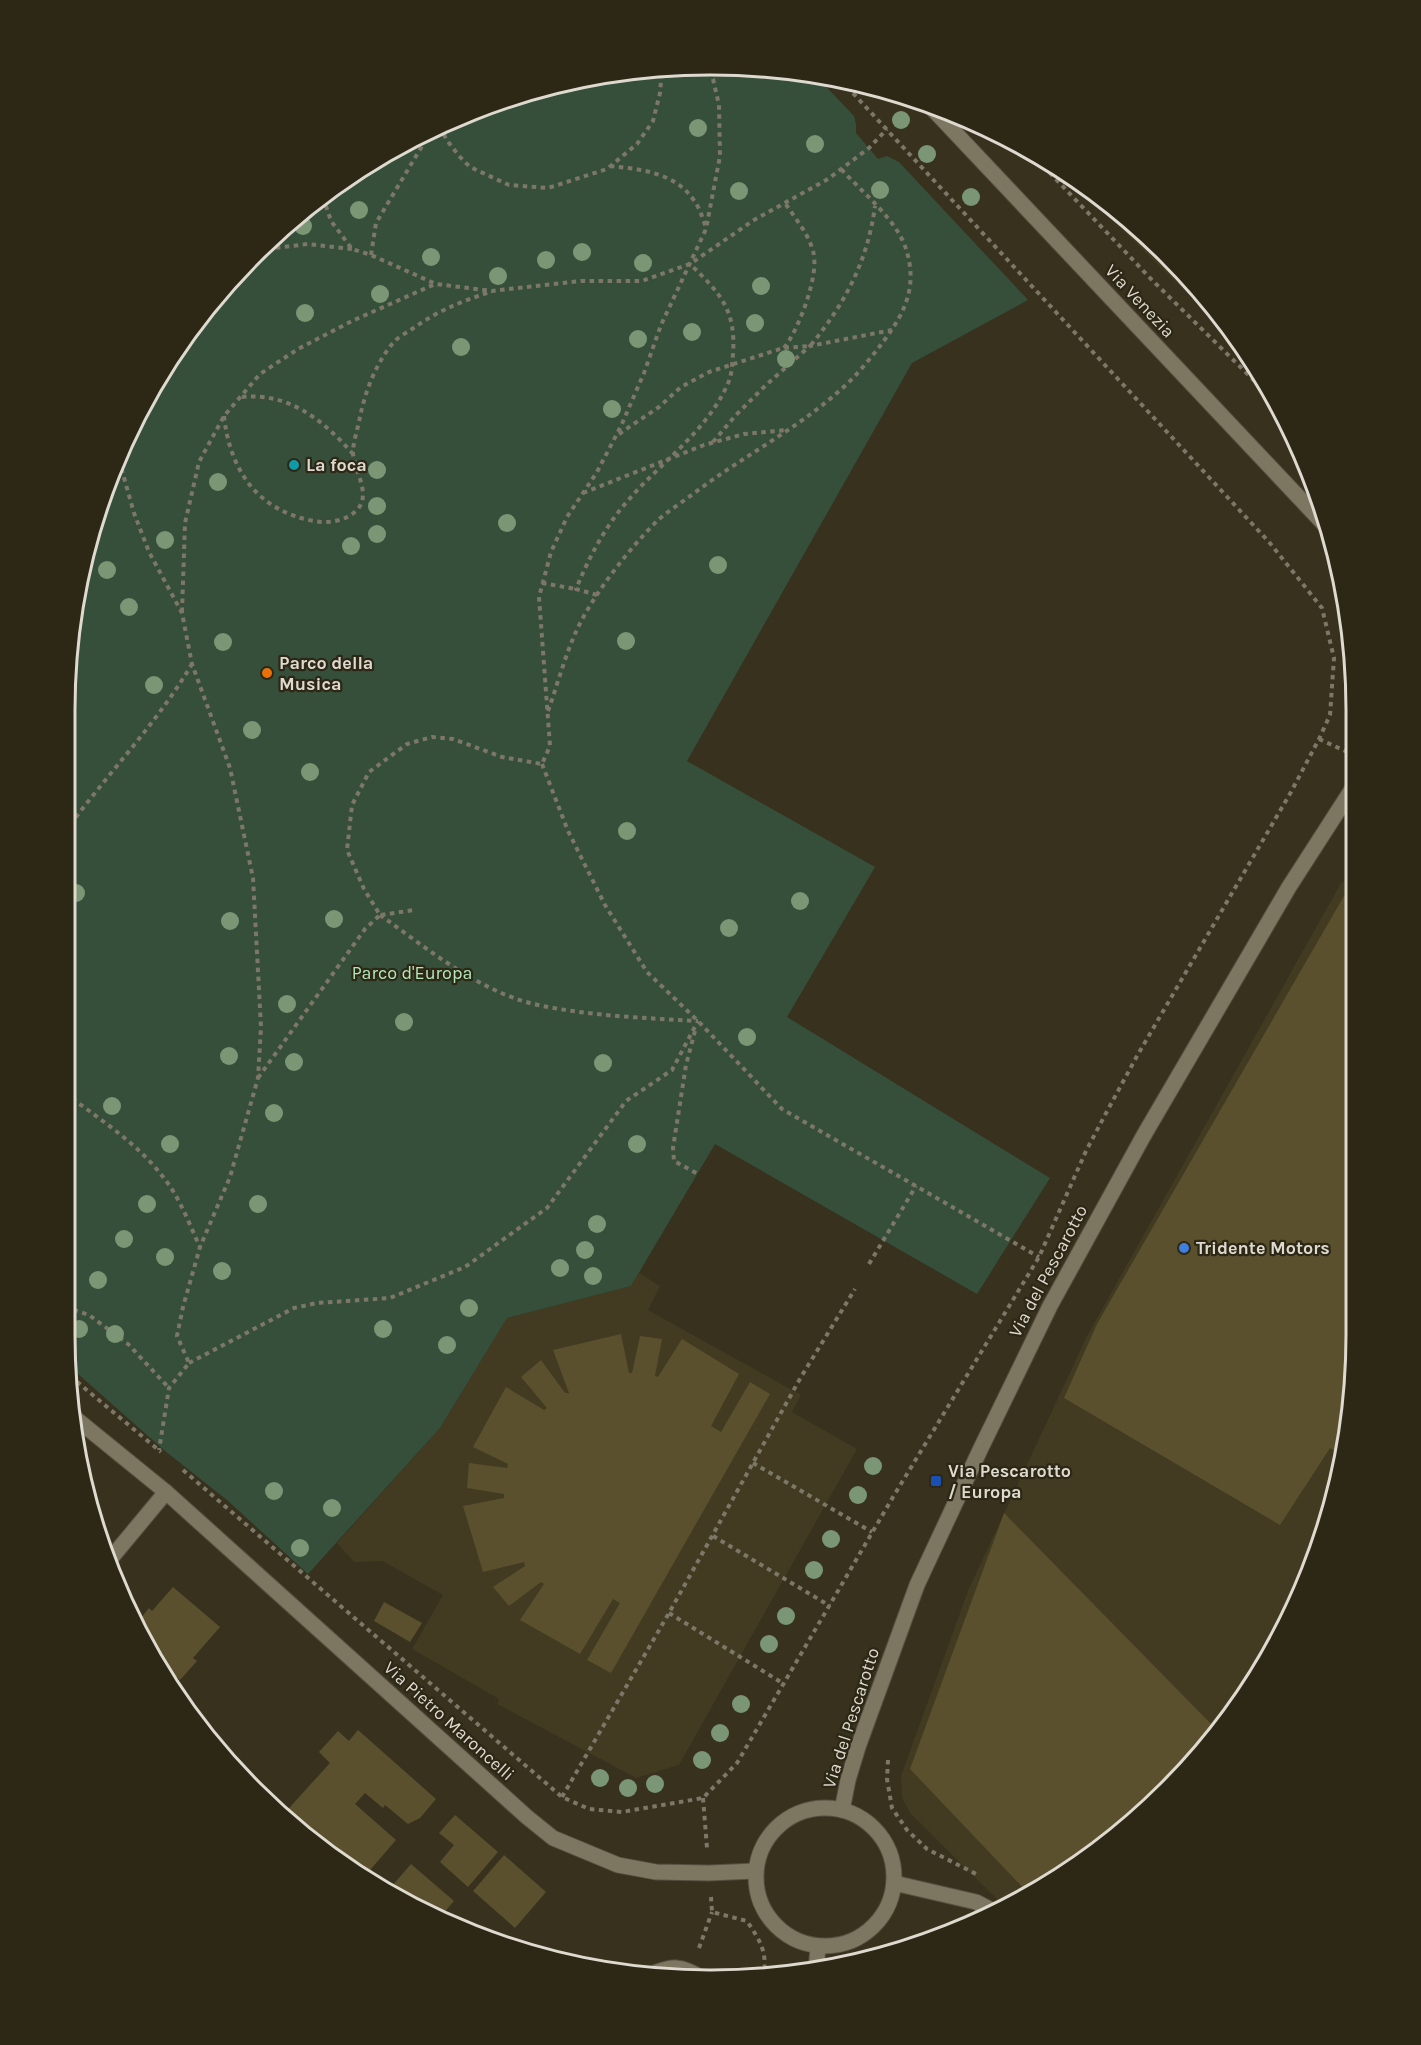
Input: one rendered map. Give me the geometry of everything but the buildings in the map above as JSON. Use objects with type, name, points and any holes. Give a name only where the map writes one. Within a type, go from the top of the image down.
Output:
[{"type":"street","name":"Via Venezia","points":[[942,119],[1314,514]]},
{"type":"street","name":"Via del Pescarotto","points":[[842,1810],[858,1747],[917,1586],[1050,1306],[1144,1135],[1289,887],[1346,799]]},
{"type":"street","name":"Via Pietro Maroncelli","points":[[81,1423],[166,1492],[553,1838],[618,1865],[656,1872],[755,1871]]},
{"type":"street","points":[[115,1555],[166,1492]]},
{"type":"street","name":"Via del Pescarotto","points":[[822,1808],[842,1810],[871,1825],[882,1837],[894,1867],[894,1883],[890,1901],[882,1917],[869,1931],[854,1941],[836,1946],[818,1947],[797,1941],[778,1930],[764,1913],[756,1892],[755,1871],[760,1851],[770,1834],[784,1820],[802,1811],[822,1808]]},
{"type":"street","points":[[894,1883],[976,1902],[986,1907]]},
{"type":"street","points":[[817,1961],[818,1947]]},
{"type":"street","points":[[664,1969],[686,1969]]},
{"type":"path","points":[[711,75],[719,105],[720,156],[706,229],[660,325],[644,373],[616,436],[567,518],[551,552],[542,583],[539,597],[550,746],[542,764],[568,831],[606,905],[647,972],[698,1021],[782,1109],[1039,1257]]},
{"type":"path","points":[[445,134],[459,156],[470,167],[509,184],[548,188],[590,176],[624,157],[637,144],[653,121],[661,77]]},
{"type":"path","points":[[176,1464],[562,1797],[589,1809],[622,1812],[703,1798],[737,1763],[872,1532],[1039,1257],[1086,1151],[1105,1115],[1291,792],[1319,739],[1329,715],[1334,658],[1322,608],[1269,542],[851,91]]},
{"type":"path","points":[[224,416],[228,441],[236,461],[246,479],[267,503],[301,518],[323,523],[341,520],[358,509],[363,493],[353,455],[354,442],[363,404],[373,376],[394,342],[456,303],[492,291],[581,281],[642,281],[690,264],[754,220],[828,179],[869,148],[887,129]]},
{"type":"path","points":[[371,255],[376,223],[423,144]]},
{"type":"path","points":[[610,166],[637,169],[663,176],[680,184],[696,202],[706,229]]},
{"type":"path","points":[[547,715],[575,634],[605,581],[658,521],[725,470],[788,429],[838,392],[872,357],[892,330],[908,302],[910,266],[906,248],[897,230],[841,169]]},
{"type":"path","points":[[1051,174],[1153,281],[1252,379]]},
{"type":"path","points":[[783,348],[804,311],[811,284],[814,254],[804,230],[785,202]]},
{"type":"path","points":[[326,205],[331,220],[352,249]]},
{"type":"path","points":[[713,442],[766,384],[810,346],[844,298],[865,256],[875,206]]},
{"type":"path","points":[[275,248],[308,244],[352,249],[436,284],[492,291]]},
{"type":"path","points":[[576,589],[604,530],[631,496],[670,458],[712,411],[730,380],[734,343],[732,321],[725,303],[709,282],[690,264]]},
{"type":"path","points":[[189,1363],[177,1336],[183,1307],[200,1247],[230,1177],[258,1078],[261,1027],[253,878],[230,768],[192,664],[182,613],[185,523],[199,462],[224,416],[260,374],[298,349],[352,321],[436,284]]},
{"type":"path","points":[[616,436],[659,406],[681,387],[709,372],[783,348],[810,346],[892,330]]},
{"type":"path","points":[[240,397],[261,396],[302,410],[318,419],[353,455]]},
{"type":"path","points":[[582,494],[713,442],[744,434],[788,429]]},
{"type":"path","points":[[122,470],[145,543],[182,613]]},
{"type":"path","points":[[542,583],[597,595]]},
{"type":"path","points":[[75,816],[155,720],[175,693],[192,664]]},
{"type":"path","points":[[542,764],[502,757],[453,739],[432,737],[407,744],[369,772],[352,805],[347,850],[364,889],[380,915],[454,967],[497,991],[537,1005],[698,1021]]},
{"type":"path","points":[[1319,739],[1346,751]]},
{"type":"path","points":[[258,1078],[364,929],[380,915],[414,910]]},
{"type":"path","points":[[698,1021],[686,1065],[673,1148],[674,1161],[698,1174]]},
{"type":"path","points":[[159,1450],[170,1388],[189,1363],[294,1308],[317,1303],[390,1298],[465,1267],[547,1208],[626,1101],[672,1070],[698,1021]]},
{"type":"path","points":[[75,1101],[130,1142],[155,1167],[172,1190],[200,1247]]},
{"type":"path","points":[[869,1264],[915,1186]]},
{"type":"path","points":[[562,1797],[713,1536],[801,1377],[855,1289]]},
{"type":"path","points":[[75,1311],[89,1315],[128,1344],[170,1388]]},
{"type":"path","points":[[77,1381],[167,1457]]},
{"type":"path","points":[[753,1462],[872,1532]]},
{"type":"path","points":[[713,1536],[830,1606]]},
{"type":"path","points":[[669,1613],[784,1684]]},
{"type":"path","points":[[888,1760],[887,1779],[892,1808],[907,1830],[927,1849],[980,1875]]},
{"type":"path","points":[[690,1970],[712,1912]]},
{"type":"shaded area","points":[[1104,212],[1160,261],[1198,303]]},
{"type":"shaded area","points":[[1346,879],[1345,1376],[1334,1458],[1312,1539],[1298,1578],[1261,1652],[1239,1688],[1188,1754],[1160,1784],[1097,1839],[1064,1863],[998,1901],[911,1814],[902,1798],[901,1776],[968,1591],[1087,1336],[1341,883]]},
{"type":"shaded area","points":[[639,1273],[660,1286],[648,1310],[801,1395],[792,1412],[857,1449],[679,1765],[636,1778],[497,1704],[499,1699],[412,1649],[443,1595],[382,1561],[354,1562],[337,1543],[440,1428],[507,1318],[631,1286]]},
{"type":"green space","name":"Parco d'Europa","points":[[669,76],[752,76],[825,85],[854,116],[856,133],[878,159],[887,156],[899,162],[1028,300],[912,363],[687,761],[875,867],[787,1017],[1050,1178],[977,1294],[715,1144],[631,1286],[507,1318],[440,1428],[308,1574],[227,1500],[165,1451],[76,1372],[75,1334],[76,669],[87,587],[97,546],[123,467],[141,429],[182,357],[233,291],[261,261],[291,233],[357,182],[429,141],[467,123],[506,109],[587,87],[628,80]]},
{"type":"place","name":"La foca","points":[[294,465]]},
{"type":"place","name":"Parco della Musica","points":[[267,673]]},
{"type":"place","name":"Tridente Motors","points":[[1184,1248]]},
{"type":"place","name":"Via Pescarotto / Europa","points":[[936,1481]]}]
